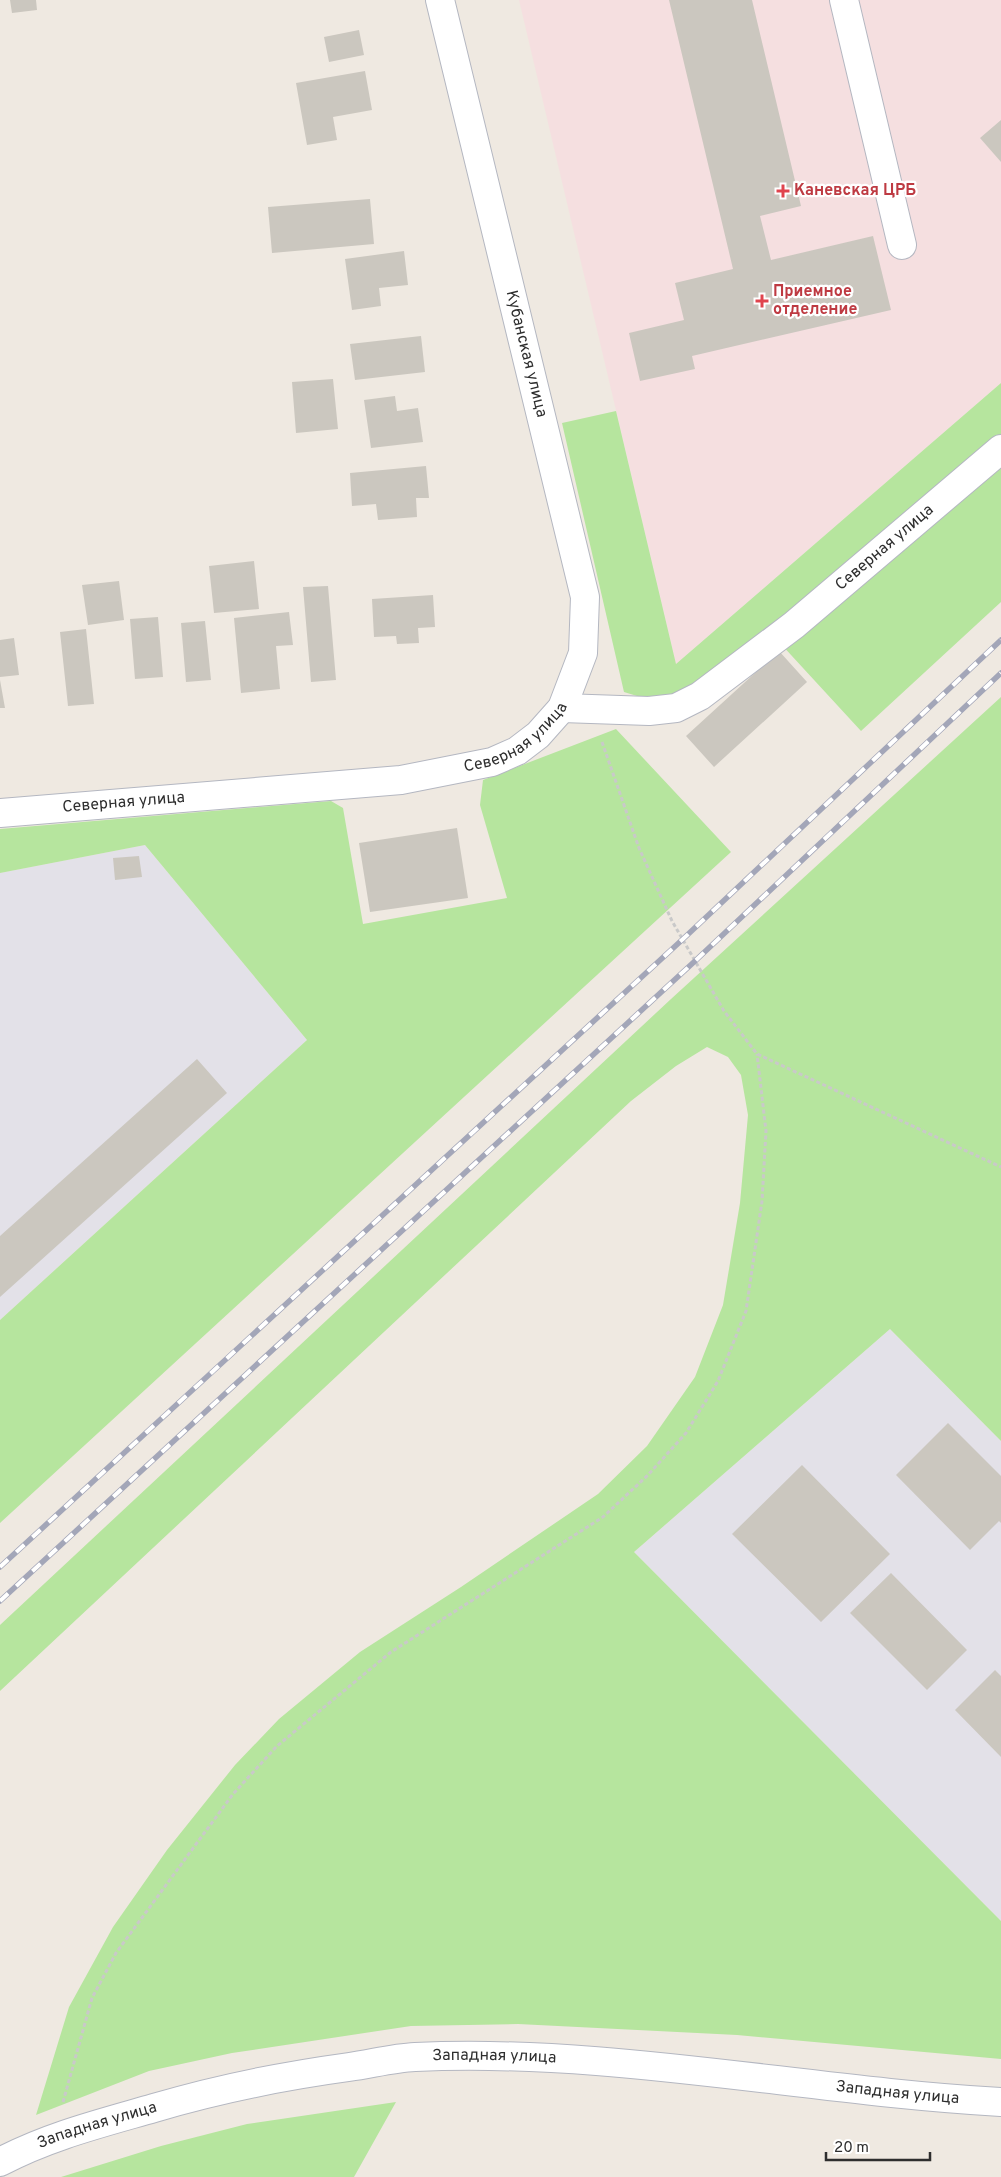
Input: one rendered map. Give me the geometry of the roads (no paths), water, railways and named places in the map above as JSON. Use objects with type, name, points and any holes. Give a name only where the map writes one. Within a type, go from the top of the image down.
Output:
[{"type":"street","name":"Кубанская улица","points":[[440,0],[585,597],[583,653],[562,708]]},
{"type":"street","points":[[844,0],[902,246]]},
{"type":"street","name":"Северная улица","points":[[0,813],[401,780],[492,762],[518,751],[538,735],[562,708],[649,712],[676,708],[700,696],[794,625],[1001,449]]},
{"type":"street","name":"Западная улица","points":[[0,2162],[53,2138],[213,2090],[308,2072],[413,2057],[512,2057],[627,2064],[843,2088],[1001,2102]]},
{"type":"railway","points":[[0,1567],[683,939],[1001,640]]},
{"type":"railway","points":[[0,1601],[695,961],[1001,673]]},
{"type":"place","name":"Каневская ЦРБ","points":[[783,191]]},
{"type":"place","name":"Приемное отделение","points":[[762,301]]}]
